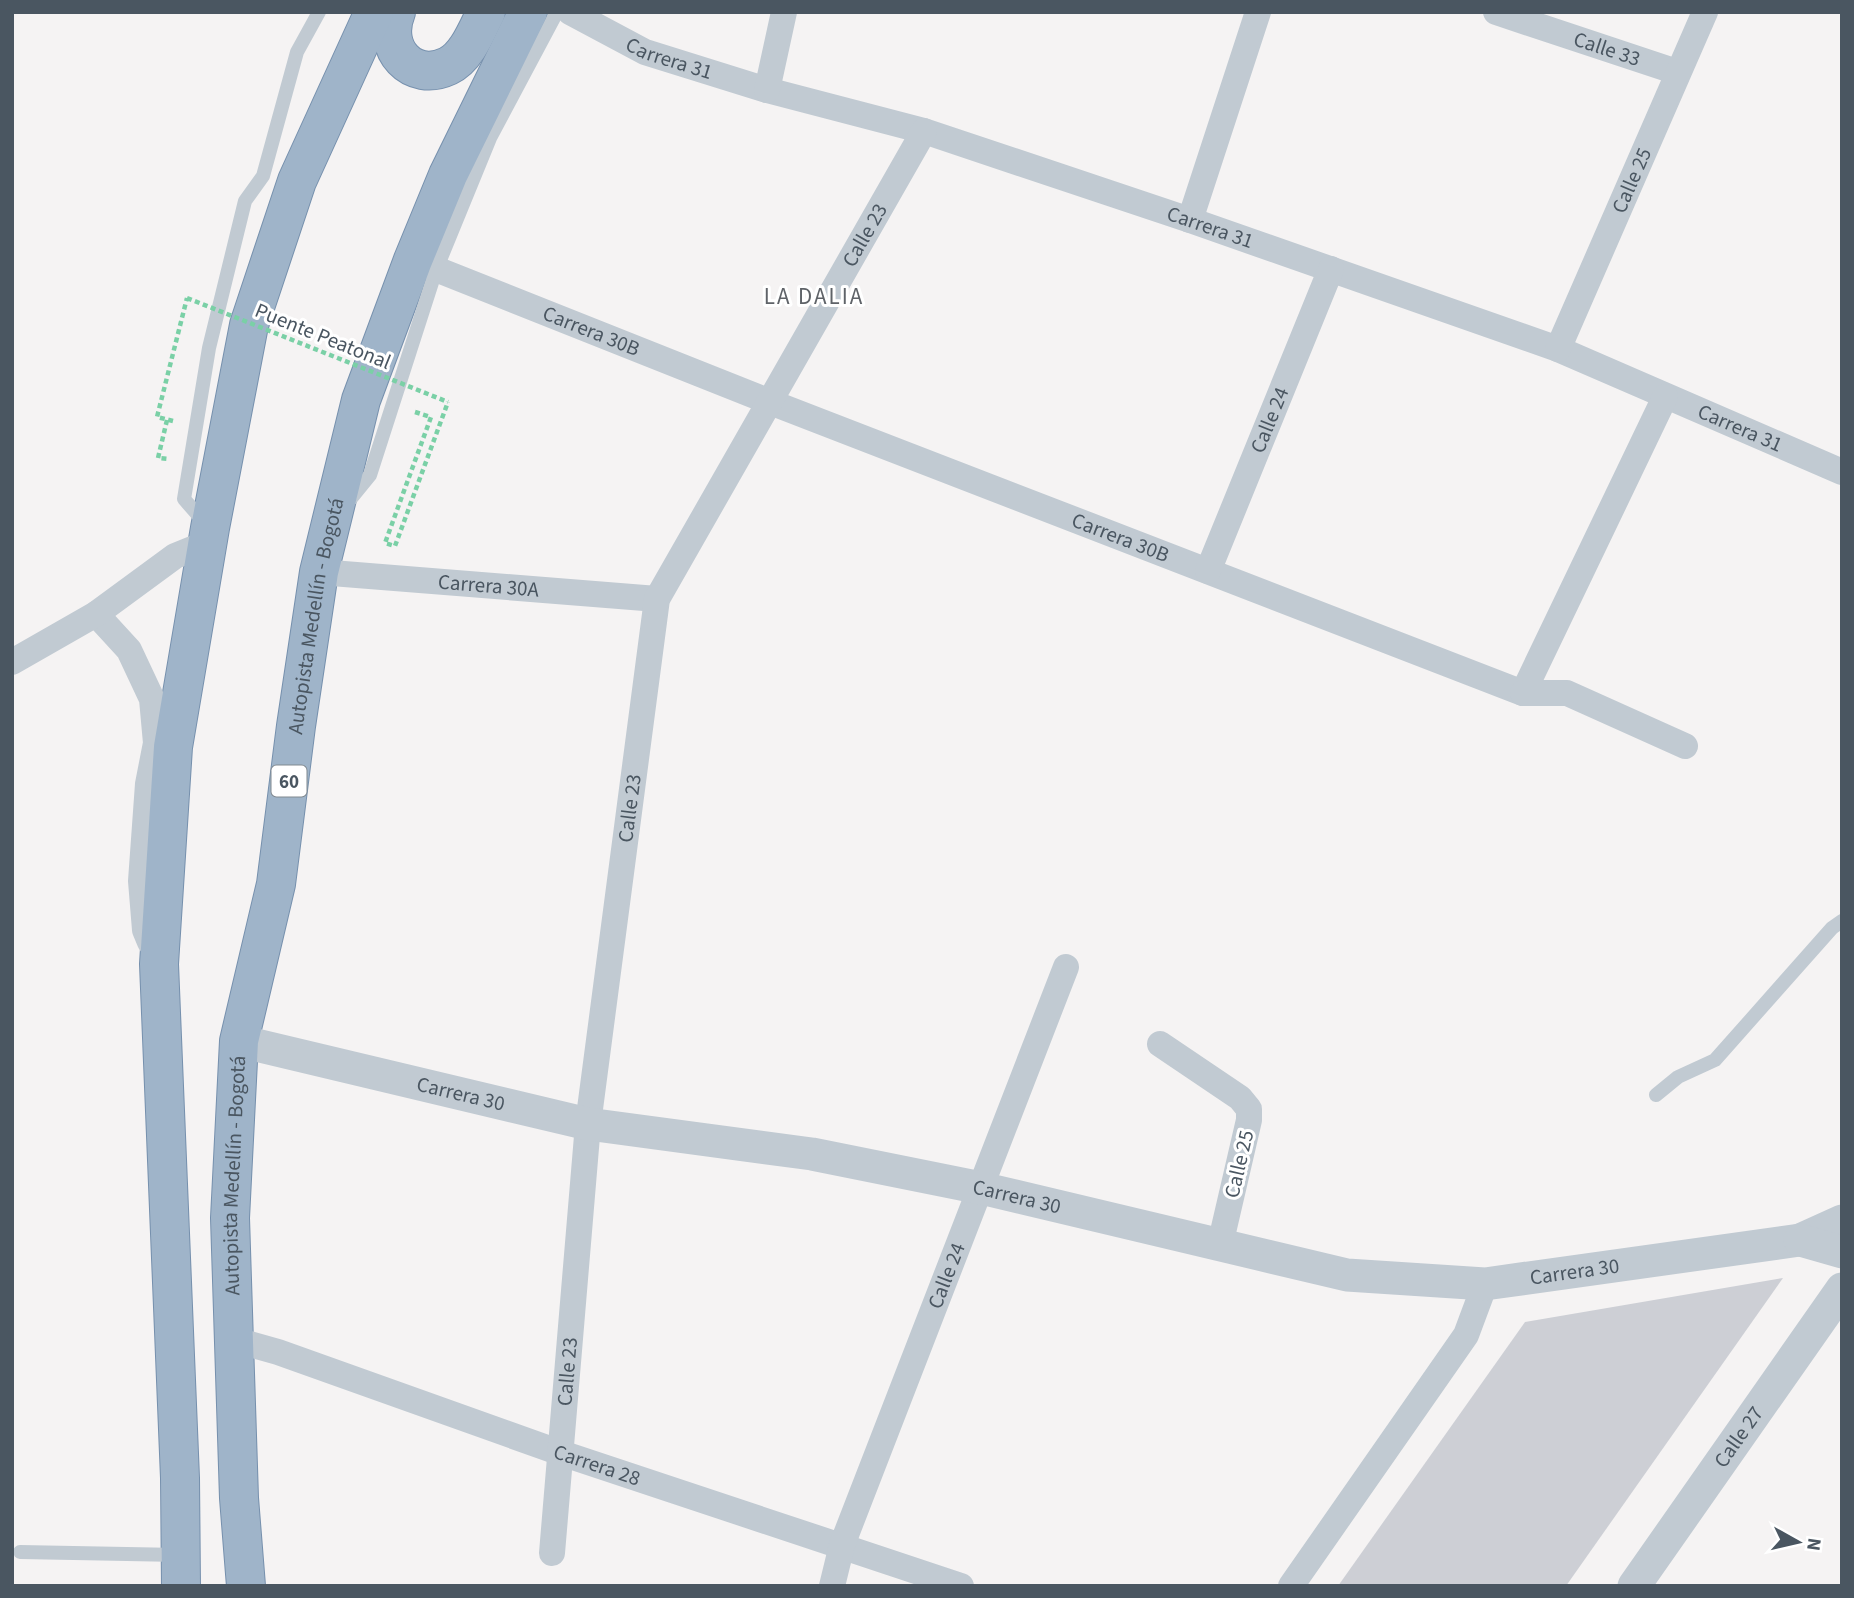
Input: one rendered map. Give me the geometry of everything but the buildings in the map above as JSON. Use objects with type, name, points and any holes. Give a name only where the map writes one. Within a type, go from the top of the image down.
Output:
[{"type":"highway","points":[[181,1571],[159,964],[173,747],[209,535],[250,325],[296,181],[374,12]]},
{"type":"highway","points":[[396,12],[391,26],[393,47],[405,61],[419,68],[434,70],[450,65],[463,52],[486,12]]},
{"type":"highway","name":"Autopista Medellín - Bogotá","points":[[246,1586],[239,1498],[230,1218],[239,1041],[276,884],[319,572],[361,400],[424,265],[449,175],[528,12]]},
{"type":"street","name":"Carrera 31","points":[[570,12],[645,52],[767,90],[924,131],[1190,220],[1558,349],[1842,472]]},
{"type":"street","points":[[767,90],[784,12]]},
{"type":"street","points":[[1190,220],[1258,12]]},
{"type":"street","name":"Calle 33","points":[[1496,12],[1677,72]]},
{"type":"street","name":"Calle 25","points":[[1558,349],[1705,12]]},
{"type":"street","name":"Calle 23","points":[[552,1553],[589,1124],[657,599],[924,131]]},
{"type":"street","name":"Carrera 30B","points":[[424,265],[1523,693]]},
{"type":"street","name":"Calle 24","points":[[1208,571],[1331,269]]},
{"type":"street","points":[[1665,397],[1523,693],[1567,693],[1685,746]]},
{"type":"street","points":[[12,662],[96,614],[175,556],[209,535]]},
{"type":"street","name":"Carrera 30A","points":[[319,572],[657,599]]},
{"type":"street","points":[[96,614],[129,650],[152,699],[156,743],[148,784],[141,881],[145,930],[159,964]]},
{"type":"street","name":"Calle 24","points":[[832,1586],[842,1545],[1066,967]]},
{"type":"street","name":"Carrera 30","points":[[239,1041],[589,1124],[812,1154],[981,1188],[1347,1275],[1485,1284],[1800,1240],[1842,1221]]},
{"type":"street","name":"Calle 25","points":[[1160,1044],[1240,1098],[1249,1109],[1249,1120],[1220,1245]]},
{"type":"street","name":"Carrera 30","points":[[1800,1240],[1842,1252]]},
{"type":"street","points":[[1292,1586],[1466,1335],[1485,1284]]},
{"type":"street","name":"Calle 27","points":[[1634,1586],[1842,1289]]},
{"type":"street","name":"Carrera 28","points":[[234,1340],[278,1352],[561,1453],[961,1586]]},
{"type":"lane","points":[[209,535],[184,499],[209,348],[245,201],[263,176],[297,52],[318,12]]},
{"type":"lane","points":[[424,265],[557,12]]},
{"type":"lane","points":[[1656,1095],[1678,1077],[1715,1060],[1832,928],[1842,921]]},
{"type":"lane","points":[[20,1552],[181,1571]]},
{"type":"path","name":"Puente Peatonal","points":[[167,420],[157,417],[187,298],[448,402],[395,546],[384,543],[431,417],[413,412]]},
{"type":"path","points":[[158,458],[167,420],[181,423]]},
{"type":"district","name":"LA DALIA","points":[[814,296]]}]
